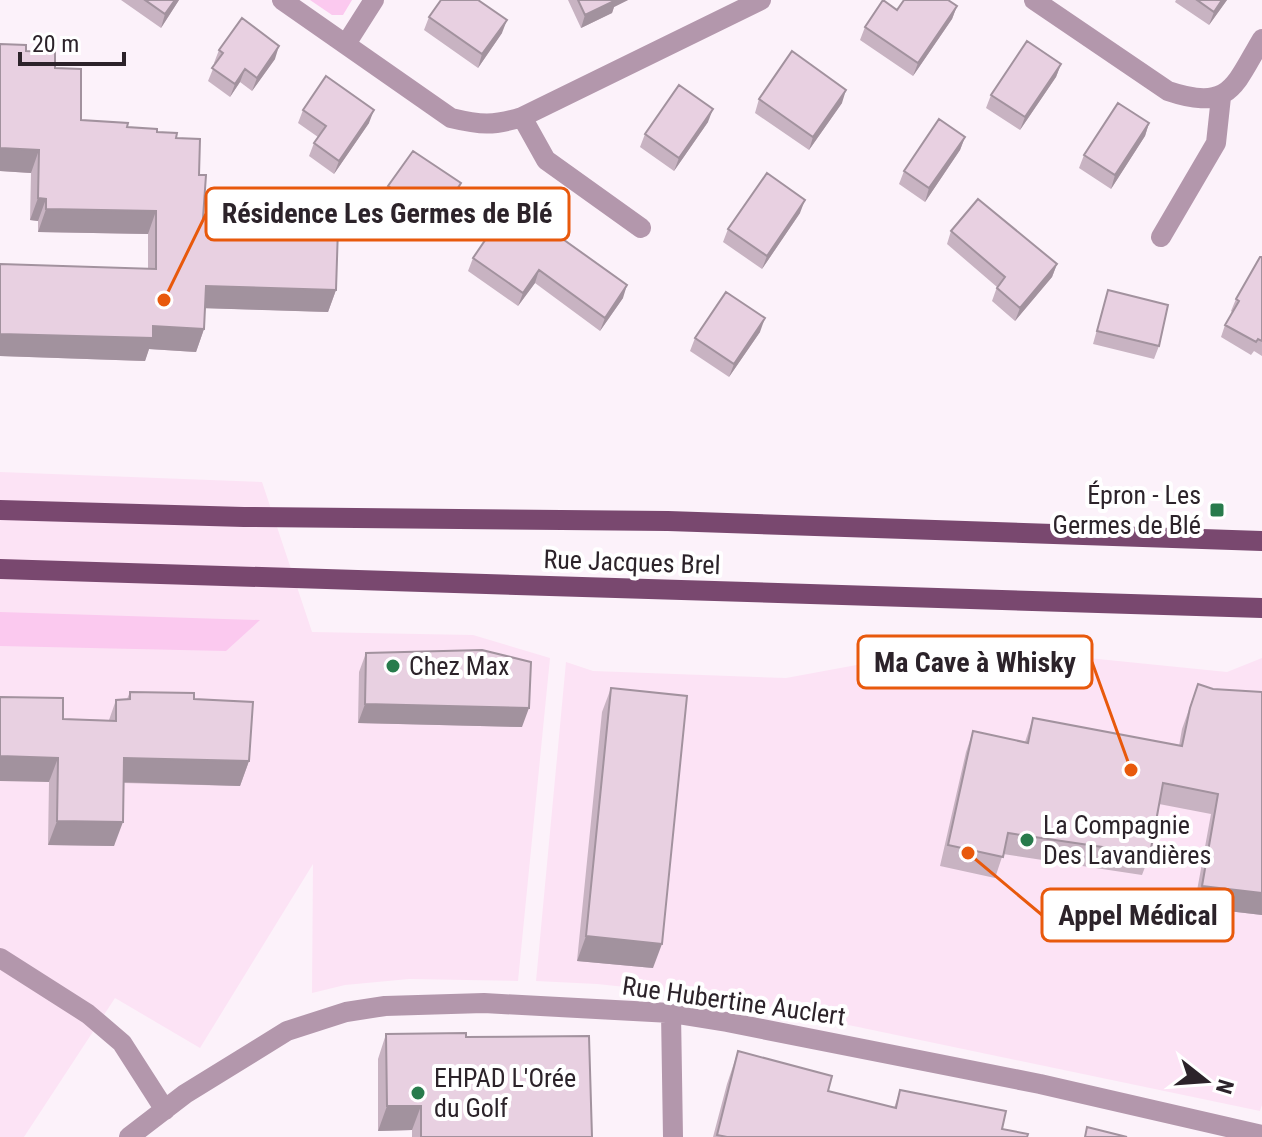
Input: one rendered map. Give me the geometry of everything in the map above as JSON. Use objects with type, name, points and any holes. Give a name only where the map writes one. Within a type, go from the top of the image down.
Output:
[{"type":"main road","name":"Rue Jacques Brel","points":[[0,510],[244,517],[668,521],[1262,541]]},
{"type":"main road","name":"Rue Jacques Brel","points":[[0,569],[1262,608]]},
{"type":"street","points":[[282,0],[451,118],[477,124],[499,124],[522,117],[761,0]]},
{"type":"street","points":[[346,44],[374,0]]},
{"type":"street","points":[[1034,0],[1168,91],[1184,97],[1221,97],[1233,89],[1262,39]]},
{"type":"street","points":[[1161,237],[1216,143],[1221,97]]},
{"type":"street","points":[[522,117],[546,160],[641,228]]},
{"type":"street","points":[[0,958],[88,1014],[122,1043],[165,1110]]},
{"type":"street","name":"Rue Hubertine Auclert","points":[[129,1137],[208,1079],[287,1031],[346,1012],[385,1006],[484,1003],[671,1013],[846,1044],[1262,1135]]},
{"type":"street","points":[[671,1013],[673,1137]]},
{"type":"shaded area","points":[[310,0],[352,0],[343,15],[332,15]]},
{"type":"shaded area","points":[[0,472],[262,482],[312,632],[473,635],[550,658],[518,981],[409,979],[345,985],[312,993],[313,864],[200,1048],[115,998],[24,1137],[0,1137]]},
{"type":"shaded area","points":[[0,612],[260,620],[226,651],[0,646]]},
{"type":"shaded area","points":[[920,640],[1042,644],[1088,658],[1227,672],[1262,658],[1260,1111],[796,1014],[740,999],[536,981],[566,662],[593,671],[786,678],[862,664]]},
{"type":"building","points":[[145,0],[175,0],[165,14]]},
{"type":"building","points":[[441,0],[478,0],[507,20],[482,54],[429,17]]},
{"type":"building","points":[[578,0],[616,0],[585,15]]},
{"type":"building","points":[[883,0],[897,10],[904,0],[948,0],[957,6],[918,63],[865,27]]},
{"type":"building","points":[[1197,0],[1222,0],[1214,12]]},
{"type":"building","points":[[242,18],[279,46],[257,78],[245,69],[235,84],[212,68],[223,53],[219,50]]},
{"type":"building","points":[[1027,41],[1061,64],[1025,117],[991,95]]},
{"type":"building","points":[[0,44],[26,45],[26,51],[55,52],[55,68],[81,69],[81,120],[128,123],[127,127],[177,133],[176,138],[200,139],[199,175],[206,175],[203,218],[280,220],[279,226],[338,228],[336,290],[206,286],[204,329],[153,326],[153,338],[0,334],[0,264],[156,269],[156,211],[46,209],[46,199],[38,198],[39,150],[0,148]]},
{"type":"building","points":[[792,51],[846,90],[813,137],[759,99]]},
{"type":"building","points":[[326,76],[374,110],[339,161],[314,143],[326,126],[303,110]]},
{"type":"building","points":[[679,85],[713,109],[679,158],[645,134]]},
{"type":"building","points":[[1118,103],[1149,123],[1115,175],[1084,155]]},
{"type":"building","points":[[939,119],[965,137],[929,188],[904,171]]},
{"type":"building","points":[[413,151],[461,183],[438,219],[388,186]]},
{"type":"building","points":[[767,173],[805,200],[767,256],[728,229]]},
{"type":"building","points":[[978,199],[1057,264],[1020,308],[997,288],[1005,277],[951,231]]},
{"type":"building","points":[[511,202],[627,285],[605,318],[539,270],[523,293],[473,258]]},
{"type":"building","points":[[1260,257],[1262,341],[1258,339],[1256,342],[1225,325]]},
{"type":"building","points":[[1108,290],[1168,305],[1159,346],[1097,331]]},
{"type":"building","points":[[726,292],[765,318],[734,364],[695,338]]},
{"type":"building","points":[[482,650],[531,662],[529,708],[365,704],[366,653]]},
{"type":"building","points":[[1198,684],[1213,689],[1262,692],[1262,893],[1202,886],[1218,794],[1163,783],[1150,854],[1008,833],[1003,857],[948,845],[973,731],[1028,743],[1033,718],[1182,746]]},
{"type":"building","points":[[611,688],[687,696],[662,944],[586,936]]},
{"type":"building","points":[[130,692],[194,693],[194,699],[253,702],[249,761],[124,758],[123,822],[57,821],[58,758],[0,756],[0,697],[63,698],[63,719],[116,721],[116,700],[130,699]]},
{"type":"building","points":[[466,1033],[466,1037],[589,1036],[592,1137],[421,1137],[421,1106],[387,1106],[386,1034]]},
{"type":"building","points":[[738,1051],[832,1076],[828,1091],[896,1108],[900,1090],[1006,1111],[1002,1129],[1028,1134],[1027,1137],[717,1135]]},
{"type":"building","points":[[1087,1127],[1127,1137],[1085,1137]]},
{"type":"place","name":"Résidence Les Germes de Blé","points":[[164,300]]},
{"type":"place","name":"Épron - Les Germes de Blé","points":[[1217,510]]},
{"type":"place","name":"Chez Max","points":[[393,666]]},
{"type":"place","name":"Ma Cave à Whisky","points":[[1131,770]]},
{"type":"place","name":"La Compagnie Des Lavandières","points":[[1027,840]]},
{"type":"place","name":"Appel Médical","points":[[968,853]]},
{"type":"place","name":"EHPAD L'Orée du Golf","points":[[418,1093]]}]
